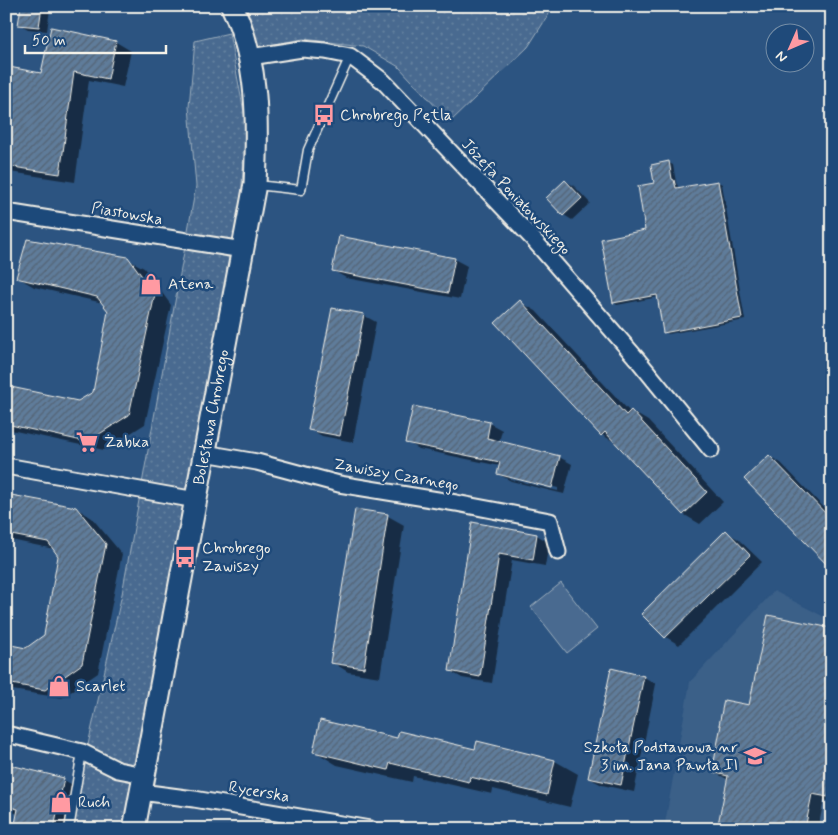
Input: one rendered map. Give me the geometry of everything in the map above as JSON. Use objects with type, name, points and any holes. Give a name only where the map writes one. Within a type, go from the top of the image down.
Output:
[{"type":"street","name":"Bolesława Chrobrego","points":[[134,829],[255,184],[258,142],[257,109],[250,57],[239,20],[232,6]]},
{"type":"street","name":"Józefa Poniatowskiego","points":[[250,57],[302,48],[350,56],[383,82],[533,239],[637,359],[711,450]]},
{"type":"street","name":"Piastowska","points":[[6,212],[243,250]]},
{"type":"street","name":"Zawiszy Czarnego","points":[[205,453],[257,462],[339,484],[550,521],[558,552]]},
{"type":"street","points":[[6,466],[196,500]]},
{"type":"street","points":[[6,734],[82,752],[143,783]]},
{"type":"street","name":"Rycerska","points":[[143,783],[194,798],[370,829]]},
{"type":"lane","points":[[255,184],[301,190],[308,150],[350,56]]},
{"type":"lane","points":[[69,829],[82,752]]},
{"type":"shaded area","points":[[238,6],[554,6],[528,47],[450,122],[399,67],[363,46],[303,39],[253,48]]},
{"type":"shaded area","points":[[229,33],[246,123],[241,199],[186,531],[128,829],[69,829],[122,594],[196,186],[189,107],[195,41]]},
{"type":"shaded area","points":[[561,583],[597,629],[567,653],[531,607]]},
{"type":"shaded area","name":"Szkoła Podstawowa nr 3 im. Jana Pawła II","points":[[774,591],[832,621],[832,829],[664,829],[690,682]]},
{"type":"building","points":[[21,6],[42,6],[39,27],[18,25]]},
{"type":"building","points":[[51,27],[116,41],[108,79],[74,72],[60,174],[6,166],[6,86],[9,67],[41,73]]},
{"type":"building","points":[[669,161],[672,179],[676,188],[718,181],[742,318],[663,333],[657,295],[613,303],[601,239],[645,230],[638,186],[654,183],[651,165]]},
{"type":"building","points":[[565,180],[582,198],[563,216],[546,198]]},
{"type":"building","points":[[339,236],[455,258],[448,293],[332,271]]},
{"type":"building","points":[[27,239],[128,257],[155,294],[129,415],[87,442],[6,424],[6,386],[78,401],[93,392],[108,311],[97,297],[16,278]]},
{"type":"building","points":[[520,300],[626,415],[631,410],[707,492],[683,515],[605,432],[601,436],[495,323]]},
{"type":"building","points":[[332,308],[364,314],[340,436],[308,430]]},
{"type":"building","points":[[413,406],[490,422],[487,438],[560,456],[552,488],[497,474],[500,462],[405,443]]},
{"type":"building","points":[[769,455],[832,520],[832,570],[744,479]]},
{"type":"building","points":[[6,494],[76,507],[106,544],[82,664],[45,690],[6,683],[6,644],[26,648],[44,635],[58,556],[48,542],[6,534]]},
{"type":"building","points":[[355,509],[388,514],[364,668],[330,663]]},
{"type":"building","points":[[472,522],[537,534],[533,560],[499,554],[480,677],[449,671]]},
{"type":"building","points":[[726,530],[750,555],[665,638],[641,614]]},
{"type":"building","name":"Szkoła Podstawowa nr 3 im. Jana Pawła II","points":[[768,615],[831,628],[826,653],[832,654],[832,778],[828,797],[812,794],[805,829],[717,829],[728,776],[712,772],[724,700],[749,705]]},
{"type":"building","points":[[611,668],[644,676],[621,785],[588,778]]},
{"type":"building","points":[[320,720],[397,738],[399,731],[475,749],[477,741],[555,760],[547,795],[470,777],[469,782],[390,763],[388,770],[313,752]]},
{"type":"building","points":[[6,764],[64,778],[54,829],[14,829],[18,809],[6,806]]},
{"type":"place","name":"Chrobrego Pętla","points":[[324,115]]},
{"type":"place","name":"Atena","points":[[151,284]]},
{"type":"place","name":"Żabka","points":[[87,442]]},
{"type":"place","name":"Chrobrego Zawiszy","points":[[185,557]]},
{"type":"place","name":"Scarlet","points":[[59,686]]},
{"type":"place","name":"Szkoła Podstawowa nr 3 im. Jana Pawła II","points":[[755,756]]},
{"type":"place","name":"Ruch","points":[[61,802]]}]
